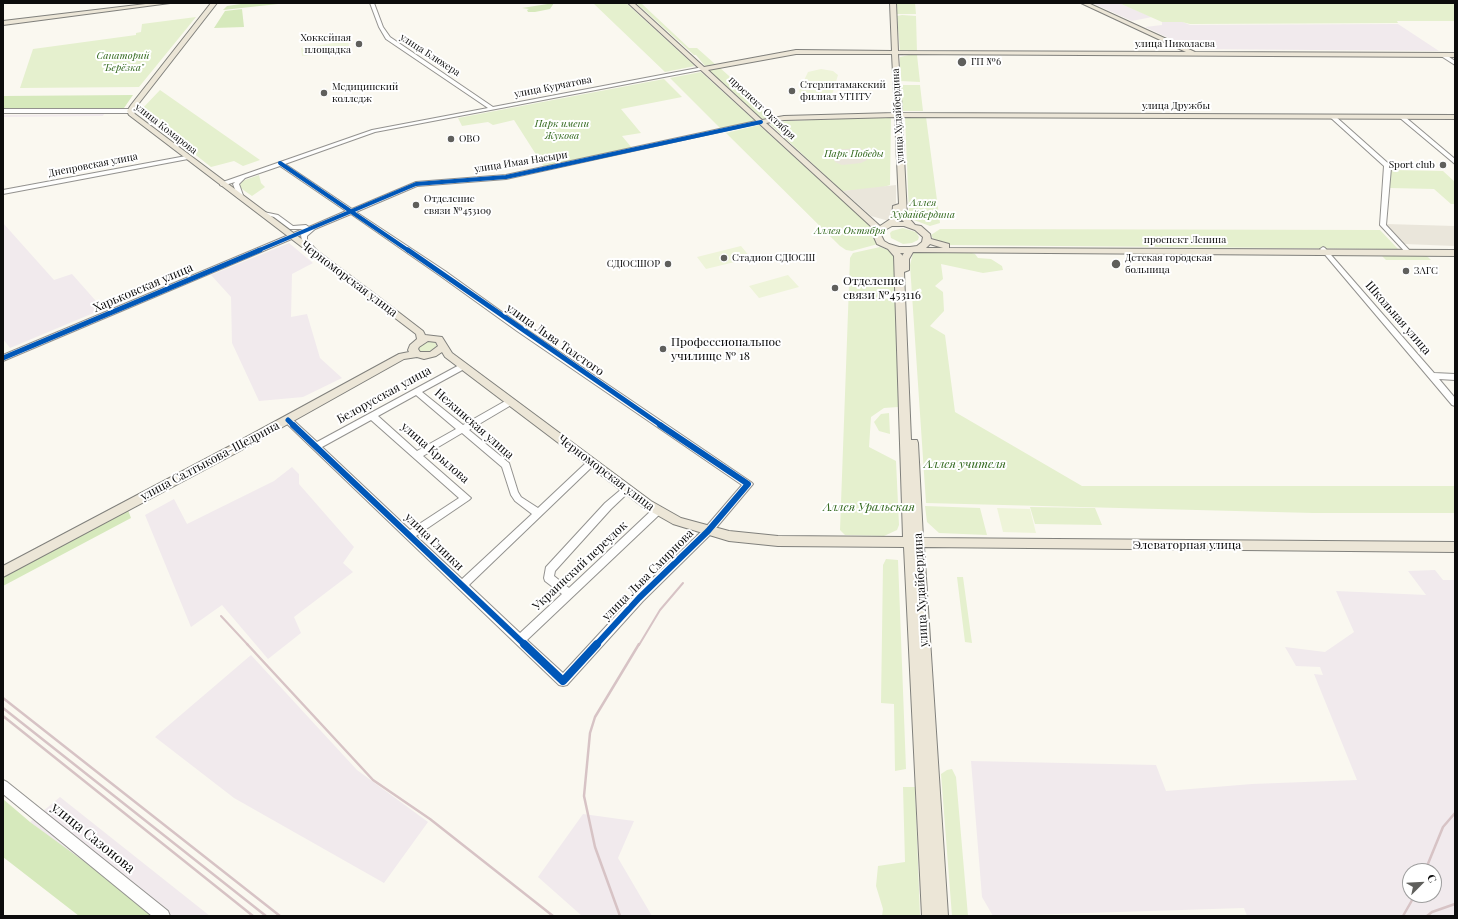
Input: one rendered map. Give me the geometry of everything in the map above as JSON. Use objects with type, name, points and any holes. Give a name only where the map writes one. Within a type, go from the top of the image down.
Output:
[{"type":"main road","points":[[3,23],[167,3]]},
{"type":"main road","points":[[130,112],[214,3]]},
{"type":"main road","name":"проспект Октября","points":[[631,3],[879,230]]},
{"type":"main road","name":"улица Худайбердина","points":[[889,3],[893,52]]},
{"type":"main road","name":"улица Худайбердина","points":[[890,225],[897,216],[893,3]]},
{"type":"main road","points":[[1084,3],[1195,54]]},
{"type":"main road","name":"улица Курчатова","points":[[703,68],[789,53],[893,52]]},
{"type":"main road","name":"улица Николаева","points":[[893,52],[930,54],[1455,55]]},
{"type":"main road","name":"улица Комарова","points":[[130,112],[186,158],[292,236]]},
{"type":"main road","name":"улица Худайбердина","points":[[895,115],[903,216],[911,225]]},
{"type":"main road","name":"улица Дружбы","points":[[895,115],[1455,117]]},
{"type":"main road","name":"улица Имая Насыри","points":[[761,122],[784,118],[895,115]]},
{"type":"main road","points":[[866,217],[890,225],[911,225],[924,232],[927,240],[923,246],[912,250],[905,257],[902,263]]},
{"type":"main road","points":[[890,225],[879,230],[877,235],[880,242],[891,248],[902,263]]},
{"type":"main road","name":"Черноморская улица","points":[[292,236],[421,336]]},
{"type":"main road","name":"проспект Ленина","points":[[927,240],[949,247],[1324,251]]},
{"type":"main road","name":"проспект Ленина","points":[[891,248],[912,250],[1455,252]]},
{"type":"main road","name":"улица Худайбердина","points":[[902,263],[930,916]]},
{"type":"main road","points":[[415,351],[421,336],[439,341],[440,350],[433,354]]},
{"type":"main road","name":"Черноморская улица","points":[[439,341],[448,355],[510,402],[657,511],[677,521],[729,536],[778,541],[914,542]]},
{"type":"main road","name":"улица Салтыкова-Щедрина","points":[[3,572],[288,420],[402,356],[415,351],[424,356],[433,354],[448,355]]},
{"type":"main road","name":"улица Худайбердина","points":[[914,542],[940,916]]},
{"type":"main road","name":"Элеваторная улица","points":[[914,542],[1455,547]]},
{"type":"street","name":"улица Блюхера","points":[[372,3],[381,27],[388,38],[493,109]]},
{"type":"street","points":[[1443,55],[1455,63]]},
{"type":"street","name":"улица Курчатова","points":[[222,184],[374,131],[703,68]]},
{"type":"street","name":"улица Комарова","points":[[3,111],[119,110],[130,112]]},
{"type":"street","points":[[1333,117],[1387,165],[1383,225],[1408,251]]},
{"type":"street","points":[[1402,117],[1455,162]]},
{"type":"street","name":"улица Имая Насыри","points":[[292,236],[420,183],[506,176],[761,122]]},
{"type":"street","name":"Днепровская улица","points":[[3,192],[186,158]]},
{"type":"street","name":"улица Льва Толстого","points":[[280,163],[348,212],[442,273],[520,330],[748,484]]},
{"type":"street","points":[[241,198],[236,184],[247,175]]},
{"type":"street","points":[[261,212],[276,216],[290,227],[298,228],[348,212]]},
{"type":"street","points":[[318,256],[304,240],[304,235],[348,212]]},
{"type":"street","name":"Харьковская улица","points":[[3,358],[292,236]]},
{"type":"street","name":"Школьная улица","points":[[1324,251],[1455,403]]},
{"type":"street","name":"Белорусская улица","points":[[317,446],[463,366]]},
{"type":"street","points":[[1432,376],[1455,376]]},
{"type":"street","name":"Нежинская улица","points":[[416,391],[506,465],[514,493],[518,499],[539,514]]},
{"type":"street","points":[[417,455],[510,402]]},
{"type":"street","name":"улица Крылова","points":[[372,416],[466,498],[410,535]]},
{"type":"street","name":"улица Глинки","points":[[288,420],[563,681]]},
{"type":"street","points":[[463,586],[592,462]]},
{"type":"street","name":"улица Льва Смирнова","points":[[563,681],[639,598],[708,531],[748,484]]},
{"type":"street","points":[[568,593],[549,578],[550,570],[608,506],[627,489]]},
{"type":"street","name":"Украинский переулок","points":[[520,640],[568,593],[657,511]]},
{"type":"street","name":"улица Сазонова","points":[[3,786],[163,916]]},
{"type":"shaded area","points":[[1092,3],[1120,3],[1152,17],[1132,21]]},
{"type":"shaded area","points":[[1162,22],[1183,22],[1190,25],[1398,24],[1439,51],[1192,49],[1145,27],[1162,25]]},
{"type":"shaded area","points":[[104,114],[103,116],[3,117],[3,115]]},
{"type":"shaded area","points":[[861,148],[867,160],[861,163],[842,165],[835,162],[829,150]]},
{"type":"shaded area","points":[[896,185],[896,216],[889,221],[871,216],[843,191]]},
{"type":"shaded area","points":[[3,223],[54,280],[72,274],[103,309],[10,348],[3,339]]},
{"type":"shaded area","points":[[1386,224],[1455,226],[1455,246],[1404,244]]},
{"type":"shaded area","points":[[289,243],[313,263],[292,274],[291,317],[307,314],[320,358],[342,378],[303,397],[259,401],[232,343],[231,297],[211,275]]},
{"type":"shaded area","points":[[292,467],[299,474],[299,484],[354,547],[343,563],[353,572],[294,617],[301,633],[268,659],[222,605],[191,627],[145,515],[174,499],[187,524],[274,481]]},
{"type":"shaded area","points":[[1435,570],[1443,580],[1455,580],[1455,916],[1247,916],[1244,908],[993,916],[982,897],[971,761],[1156,765],[1166,791],[1252,784],[1357,780],[1314,674],[1323,675],[1320,667],[1296,666],[1285,647],[1325,652],[1354,632],[1336,591],[1426,595],[1408,571]]},
{"type":"shaded area","points":[[251,655],[357,770],[428,822],[384,883],[234,798],[155,737]]},
{"type":"shaded area","points":[[60,797],[210,916],[152,916],[30,822]]},
{"type":"shaded area","points":[[583,814],[634,821],[618,858],[652,916],[582,916],[538,877]]},
{"type":"green space","points":[[248,3],[278,4],[223,10],[227,6]]},
{"type":"green space","points":[[554,3],[550,9],[535,12],[528,12],[527,10],[529,9],[522,8]]},
{"type":"green space","points":[[593,3],[626,3],[695,66],[665,72]]},
{"type":"green space","points":[[636,3],[641,3],[689,48],[697,48],[715,64],[705,66],[696,55],[694,55]]},
{"type":"green space","points":[[897,3],[915,3],[916,14],[897,14]]},
{"type":"green space","points":[[1119,3],[1455,3],[1455,21],[1397,21],[1398,23],[1190,24],[1182,22],[1162,22]]},
{"type":"green space","points":[[242,9],[244,27],[214,28],[225,11]]},
{"type":"green space","points":[[897,16],[916,16],[917,52],[900,51]]},
{"type":"green space","name":"Санаторий \"Берёзка\"","points":[[196,17],[139,87],[20,88],[33,49],[136,35],[136,33],[141,32],[142,24]]},
{"type":"green space","points":[[348,41],[350,50],[302,56],[301,48]]},
{"type":"green space","points":[[917,55],[920,82],[900,81],[900,57]]},
{"type":"green space","points":[[719,67],[775,117],[762,120],[706,69]]},
{"type":"green space","points":[[821,69],[833,71],[838,75],[830,98],[818,101],[801,96],[799,91],[808,72]]},
{"type":"green space","points":[[701,72],[756,122],[721,129],[670,78]]},
{"type":"green space","name":"Парк имени Жукова","points":[[664,79],[682,97],[621,109],[641,133],[622,136],[632,148],[544,167],[514,120],[493,125],[488,122],[462,126],[458,118]]},
{"type":"green space","points":[[901,85],[920,85],[923,111],[902,111]]},
{"type":"green space","points":[[160,90],[260,160],[243,166],[234,161],[211,167],[140,111]]},
{"type":"green space","points":[[133,95],[124,108],[3,109],[3,96]]},
{"type":"green space","name":"Аллея Худайбердина","points":[[905,116],[926,117],[940,223],[930,226],[911,219],[909,213]]},
{"type":"green space","name":"Парк Победы","points":[[891,117],[890,185],[881,188],[845,191],[842,191],[770,124],[787,121]]},
{"type":"green space","name":"Аллея Октября","points":[[759,125],[874,229],[874,238],[878,244],[852,251],[846,250],[840,246],[726,133]]},
{"type":"green space","points":[[1390,170],[1443,171],[1455,182],[1455,204],[1451,204],[1434,189],[1390,188]]},
{"type":"green space","points":[[259,175],[261,183],[265,187],[252,196],[239,187],[242,181]]},
{"type":"green space","points":[[903,228],[916,232],[919,237],[918,240],[912,243],[903,244],[891,238],[890,233],[892,231]]},
{"type":"green space","points":[[940,229],[1380,230],[1398,249],[946,245],[935,242],[931,235]]},
{"type":"green space","name":"Стадион СДЮСШ","points":[[741,246],[751,258],[706,269],[697,257]]},
{"type":"green space","name":"Аллея Уральская","points":[[880,247],[888,250],[897,261],[898,407],[884,408],[871,417],[869,447],[896,461],[899,525],[897,530],[884,536],[845,535],[840,530],[850,258],[853,253]]},
{"type":"green space","name":"Аллея учителя","points":[[969,252],[975,254],[978,258],[991,259],[1002,266],[1003,270],[983,273],[941,264],[943,279],[935,286],[943,292],[944,311],[930,326],[945,335],[955,412],[1082,486],[1455,486],[1455,513],[1313,513],[926,503],[910,265],[913,253]]},
{"type":"green space","points":[[1380,254],[1425,254],[1431,260],[1386,260]]},
{"type":"green space","points":[[788,275],[799,287],[759,298],[749,286]]},
{"type":"green space","points":[[426,341],[435,342],[437,347],[428,352],[420,351],[418,347]]},
{"type":"green space","points":[[889,413],[890,434],[879,431],[874,422],[881,414]]},
{"type":"green space","points":[[925,506],[980,508],[987,535],[939,533],[927,522]]},
{"type":"green space","points":[[1030,507],[1095,508],[1102,525],[1035,524]]},
{"type":"green space","points":[[997,508],[1030,509],[1036,533],[1003,532]]},
{"type":"green space","points":[[128,510],[131,518],[3,586],[3,576]]},
{"type":"green space","points":[[886,559],[898,560],[906,769],[895,771],[894,704],[881,703],[883,565]]},
{"type":"green space","points":[[957,577],[963,577],[972,643],[965,642]]},
{"type":"green space","points":[[952,769],[956,777],[968,916],[952,916],[941,774]]},
{"type":"green space","points":[[903,787],[915,787],[920,916],[882,916],[883,909],[876,886],[878,866],[905,862]]},
{"type":"green space","points":[[3,799],[30,822],[159,916],[79,916],[3,857]]},
{"type":"railway","points":[[639,645],[660,610],[683,583]]},
{"type":"railway","points":[[221,616],[248,645]]},
{"type":"railway","points":[[247,644],[373,780],[430,819],[553,916]]},
{"type":"railway","points":[[620,916],[595,847],[584,796],[590,733],[595,717],[639,644]]},
{"type":"railway","points":[[3,698],[280,916]]},
{"type":"railway","points":[[3,708],[266,916]]},
{"type":"railway","points":[[3,716],[253,916]]},
{"type":"railway","points":[[1428,863],[1443,827],[1455,813]]},
{"type":"railway","points":[[1403,916],[1410,903]]},
{"type":"railway","points":[[1427,916],[1432,912],[1455,904]]},
{"type":"cycle path","points":[[3,358],[416,184],[506,177],[761,122]]},
{"type":"cycle path","points":[[280,163],[748,484],[708,531],[639,598],[563,681],[288,420]]},
{"type":"place","name":"Хоккейная площадка","points":[[359,44]]},
{"type":"place","name":"ГП №6","points":[[962,62]]},
{"type":"place","name":"Стерлитамакский филиал УГНТУ","points":[[792,91]]},
{"type":"place","name":"Медицинский колледж","points":[[324,93]]},
{"type":"place","name":"ОВО","points":[[451,139]]},
{"type":"place","name":"Sport club","points":[[1443,165]]},
{"type":"place","name":"Отделение связи №453109","points":[[416,205]]},
{"type":"place","name":"Стадион СДЮСШ","points":[[724,258]]},
{"type":"place","name":"СДЮСШОР","points":[[668,264]]},
{"type":"place","name":"Детская городская больница","points":[[1116,264]]},
{"type":"place","name":"ЗАГС","points":[[1406,271]]},
{"type":"place","name":"Отделение связи №453116","points":[[835,288]]},
{"type":"place","name":"Профессиональное училище № 18","points":[[663,349]]}]
